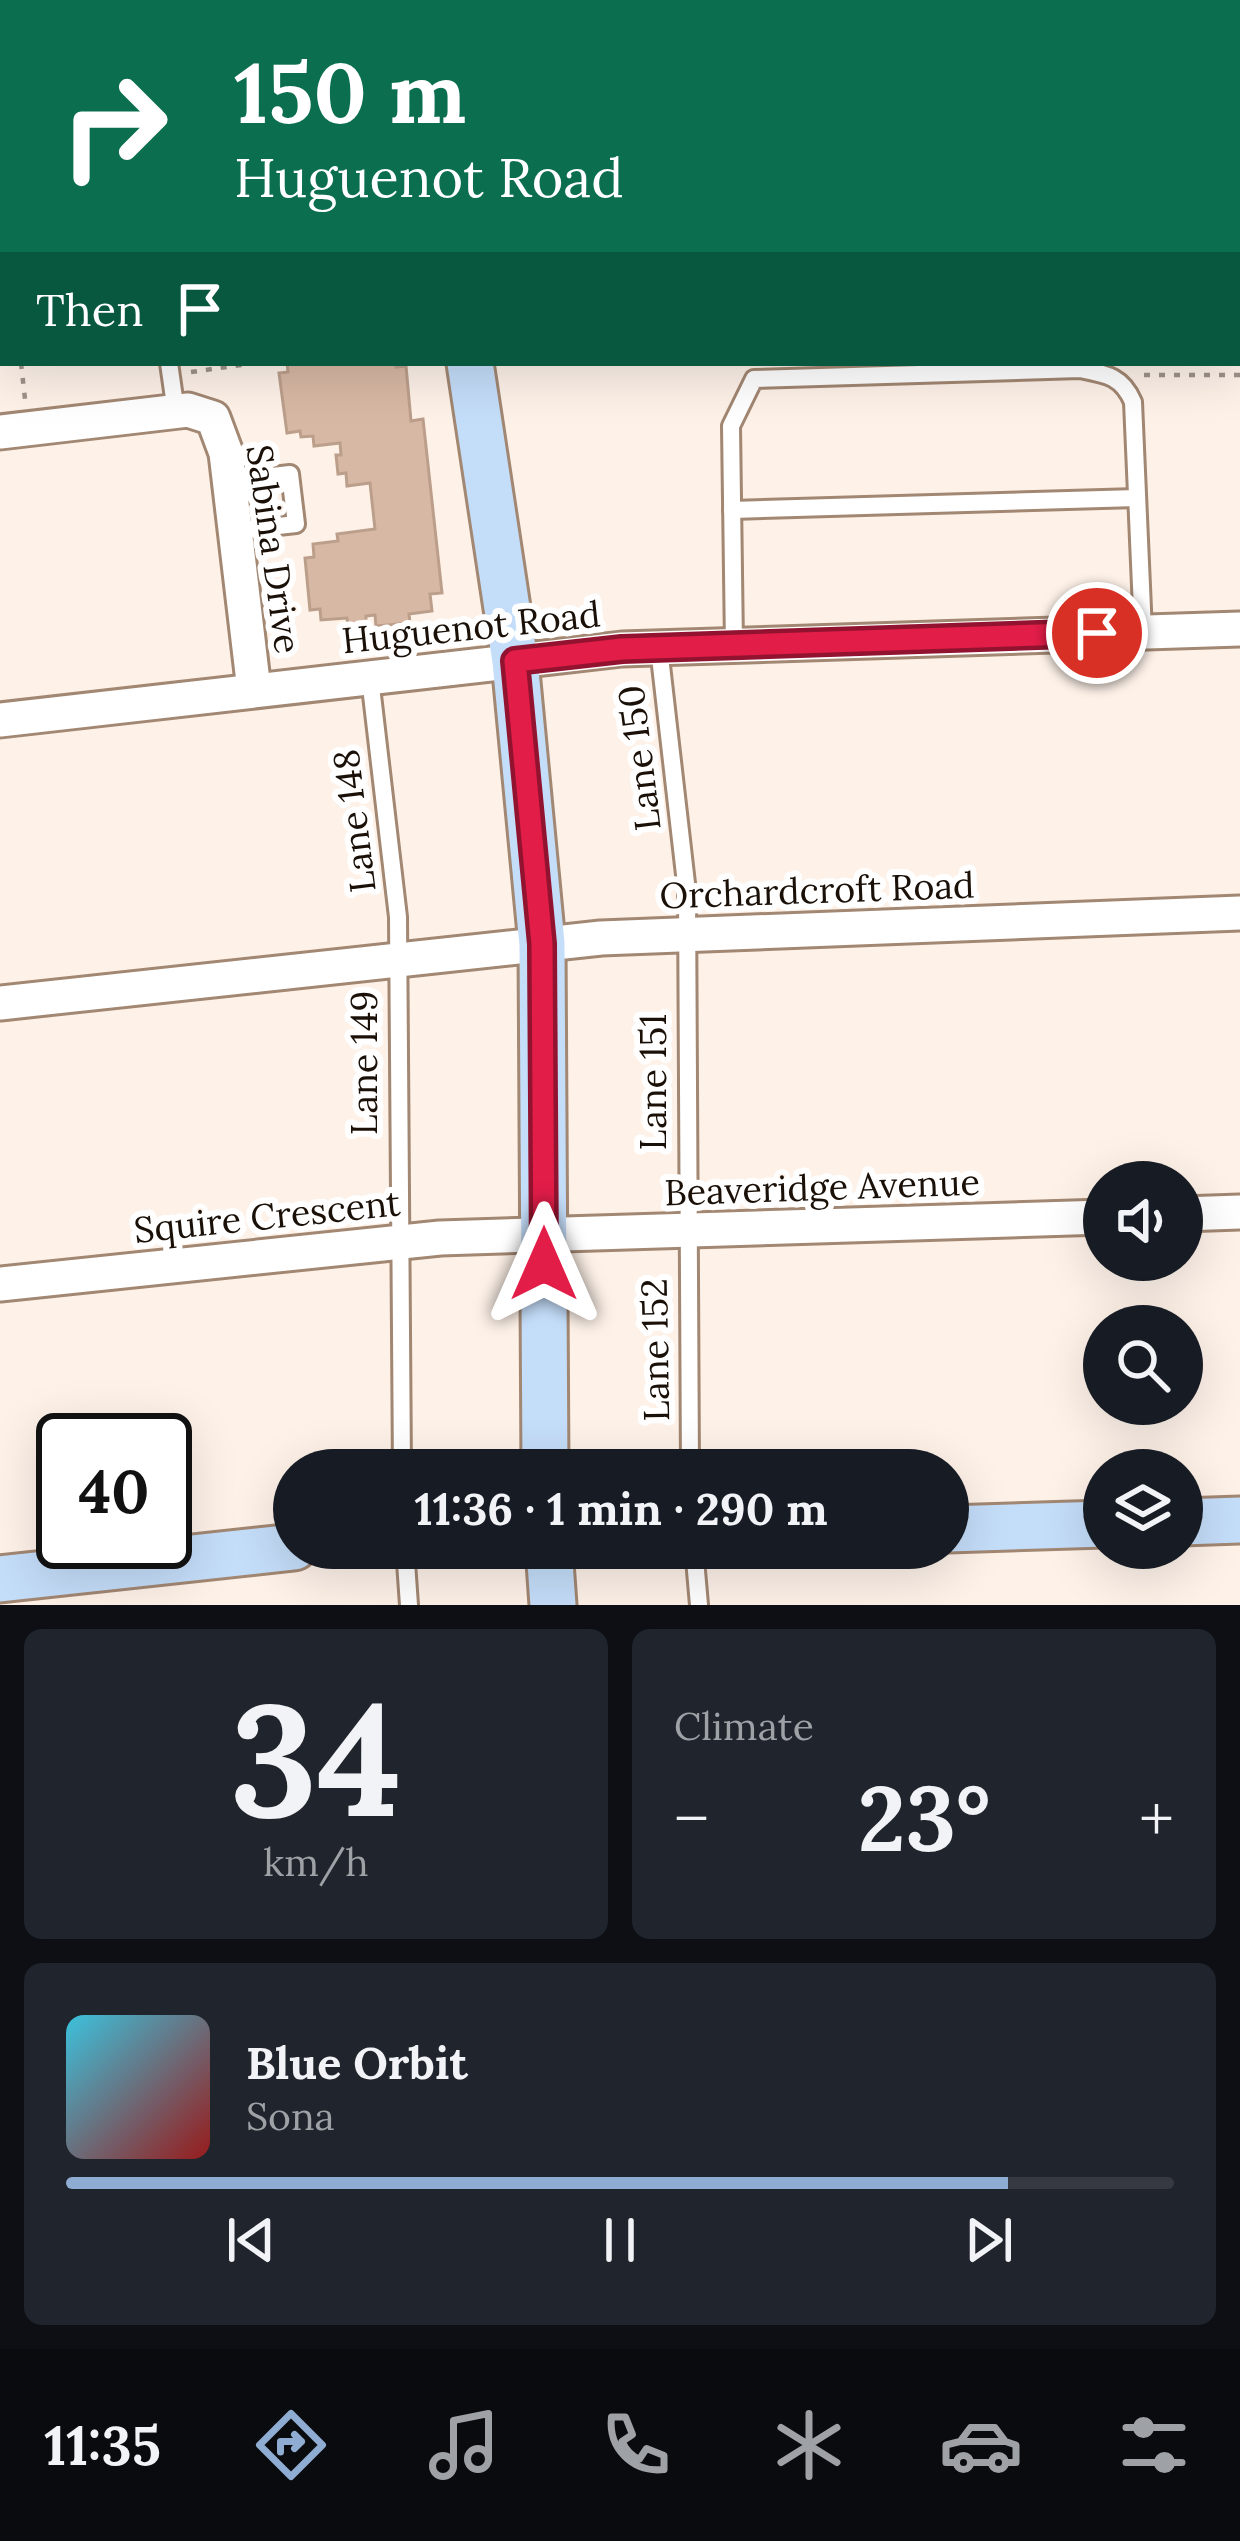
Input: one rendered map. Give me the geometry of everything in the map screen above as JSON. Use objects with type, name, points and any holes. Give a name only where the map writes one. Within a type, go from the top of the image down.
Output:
[{"type":"street","points":[[470,366],[515,661],[542,944],[545,1449]]},
{"type":"street","points":[[0,432],[182,398]]},
{"type":"street","name":"Sabina Drive","points":[[182,398],[188,410],[213,418],[226,453],[254,690]]},
{"type":"street","name":"Huguenot Road","points":[[0,720],[659,648],[1240,629]]},
{"type":"street","name":"Orchardcroft Road","points":[[397,957],[686,933],[1240,913]]},
{"type":"street","points":[[0,1003],[397,957]]},
{"type":"street","points":[[1203,1213],[1240,1212]]},
{"type":"street","name":"Beaveridge Avenue","points":[[543,1234],[1083,1218]]},
{"type":"street","name":"Squire Crescent","points":[[0,1284],[398,1241],[543,1234]]},
{"type":"street","points":[[1203,1521],[1240,1520]]},
{"type":"street","points":[[969,1528],[1083,1525]]},
{"type":"street","points":[[0,1579],[273,1548]]},
{"type":"street","points":[[550,1569],[553,1605]]},
{"type":"lane","points":[[170,366],[182,398]]},
{"type":"lane","points":[[734,645],[731,426],[754,371],[1079,366],[1113,375],[1126,385],[1133,402],[1142,632]]},
{"type":"lane","points":[[229,481],[290,474],[296,524],[234,531]]},
{"type":"lane","points":[[732,510],[1137,498]]},
{"type":"lane","name":"Lane 150","points":[[659,648],[687,892],[686,933]]},
{"type":"lane","name":"Lane 148","points":[[370,678],[398,916],[397,957]]},
{"type":"lane","name":"Lane 151","points":[[686,933],[687,1230]]},
{"type":"lane","name":"Lane 149","points":[[397,957],[402,1449]]},
{"type":"lane","name":"Lane 152","points":[[687,1230],[690,1449]]},
{"type":"lane","points":[[406,1569],[409,1605]]},
{"type":"lane","points":[[696,1569],[700,1605]]},
{"type":"path","points":[[21,366],[26,402]]},
{"type":"path","points":[[182,398],[192,370],[228,366]]},
{"type":"path","points":[[1113,375],[1240,375]]},
{"type":"building","points":[[287,366],[406,366],[411,421],[423,419],[442,593],[430,594],[432,611],[409,614],[410,623],[376,626],[375,615],[366,616],[366,625],[348,626],[347,618],[321,620],[320,609],[310,610],[305,558],[314,557],[313,544],[338,541],[337,534],[375,529],[370,483],[347,486],[346,473],[338,474],[340,443],[314,446],[313,436],[287,433],[279,373],[288,372]]},
{"type":"route","points":[[544,1264],[542,944],[515,661],[622,649],[1097,633]]}]
